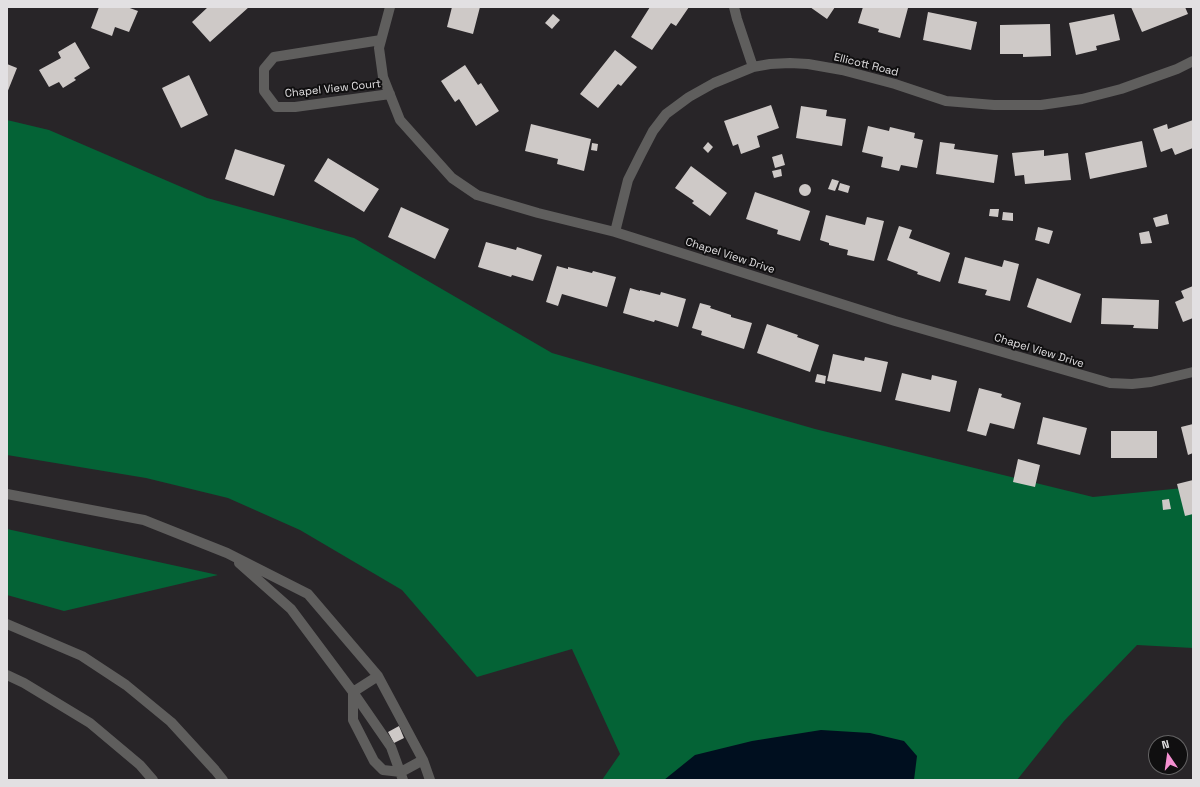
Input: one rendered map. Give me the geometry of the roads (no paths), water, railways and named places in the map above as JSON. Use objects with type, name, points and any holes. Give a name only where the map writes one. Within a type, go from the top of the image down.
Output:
[{"type":"street","name":"Chapel View Drive","points":[[390,7],[379,48],[383,77],[400,120],[452,178],[477,195],[538,214],[615,232],[895,320],[1110,383],[1132,384],[1151,382],[1193,372]]},
{"type":"street","points":[[734,7],[753,67]]},
{"type":"street","name":"Chapel View Court","points":[[381,40],[274,57],[264,69],[264,91],[276,106],[295,107],[390,94]]},
{"type":"street","name":"Ellicott Road","points":[[615,232],[628,180],[653,131],[666,114],[690,97],[714,83],[753,67],[770,64],[808,64],[842,70],[895,84],[946,101],[994,105],[1041,105],[1082,99],[1121,89],[1177,69],[1193,61]]},
{"type":"street","points":[[7,494],[144,520],[227,553],[308,594],[378,676],[423,760],[430,780]]},
{"type":"street","points":[[227,553],[291,609],[353,692],[391,747],[402,776]]},
{"type":"street","points":[[7,624],[82,656],[126,685],[171,722],[223,780]]},
{"type":"street","points":[[7,675],[90,723],[140,765],[154,780]]},
{"type":"street","points":[[353,692],[378,676]]},
{"type":"street","points":[[353,692],[353,720],[374,761],[383,770],[402,776]]},
{"type":"street","points":[[402,776],[423,760]]},
{"type":"water","points":[[821,730],[870,733],[904,741],[917,756],[914,780],[664,780],[695,755],[752,741]]}]
